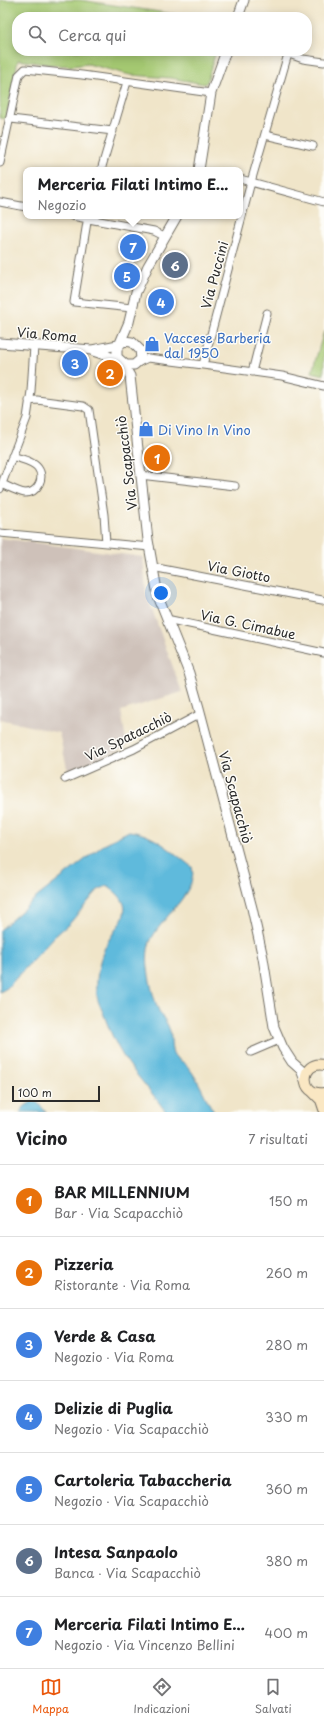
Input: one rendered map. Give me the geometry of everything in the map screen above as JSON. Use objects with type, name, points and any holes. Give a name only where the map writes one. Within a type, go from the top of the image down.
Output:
[{"type":"main road","points":[[321,1065],[307,1072],[305,1080],[310,1090],[321,1100],[324,1109]]},
{"type":"main road","points":[[310,1090],[318,1094],[324,1093]]},
{"type":"street","points":[[240,12],[244,0]]},
{"type":"street","points":[[201,167],[211,93],[224,56]]},
{"type":"street","name":"Via Puccini","points":[[243,212],[265,135],[283,56]]},
{"type":"street","points":[[295,56],[303,59],[324,62]]},
{"type":"street","points":[[0,163],[11,119],[19,75],[25,69],[82,75],[211,93]]},
{"type":"street","points":[[102,167],[127,82]]},
{"type":"street","points":[[11,119],[113,131]]},
{"type":"street","points":[[265,135],[313,146]]},
{"type":"street","points":[[243,180],[324,202]]},
{"type":"street","points":[[0,202],[23,206]]},
{"type":"street","points":[[88,219],[74,302],[132,308]]},
{"type":"street","points":[[97,219],[154,231],[164,236]]},
{"type":"street","points":[[175,219],[164,236],[136,292],[130,322],[119,344],[116,354],[121,361],[128,366],[141,359],[203,365],[282,376],[324,386]]},
{"type":"street","name":"Via Puccini","points":[[203,365],[241,219]]},
{"type":"street","points":[[252,372],[267,313]]},
{"type":"street","points":[[130,322],[134,344],[141,359]]},
{"type":"street","points":[[119,344],[129,341],[134,344]]},
{"type":"street","name":"Via Roma","points":[[0,343],[92,350],[119,344]]},
{"type":"street","points":[[12,456],[32,463],[38,467],[40,473],[38,487],[33,492],[25,493],[1,487],[12,456],[27,418],[34,346]]},
{"type":"street","name":"Via Roma","points":[[92,350],[121,361]]},
{"type":"street","points":[[130,375],[141,359]]},
{"type":"street","name":"Via Scapacchiò","points":[[121,361],[130,375],[140,475],[152,567],[158,596],[167,622],[189,673],[249,897],[263,958],[271,1011],[279,1040],[288,1056],[301,1070],[305,1080]]},
{"type":"street","points":[[29,401],[37,400],[83,406],[89,410],[104,515],[106,543]]},
{"type":"street","points":[[140,475],[235,486]]},
{"type":"street","points":[[0,534],[150,547]]},
{"type":"street","name":"Via Giotto","points":[[152,567],[322,600]]},
{"type":"street","name":"Via G. Cimabue","points":[[167,622],[171,620],[324,653]]},
{"type":"street","name":"Via Spatacchiò","points":[[65,780],[134,749],[200,714]]},
{"type":"street","points":[[251,1052],[279,1040]]},
{"type":"street","points":[[288,1056],[302,1064],[321,1065]]},
{"type":"shaded area","points":[[0,538],[143,557],[146,593],[182,692],[121,711],[127,746],[68,772],[59,733],[0,719]]},
{"type":"green space","points":[[0,0],[80,0],[160,12],[12,12],[12,56],[215,56],[207,82],[204,84],[171,78],[130,75],[88,64],[72,66],[53,65],[18,60],[6,119],[0,118]]},
{"type":"green space","points":[[324,331],[324,375],[312,372]]},
{"type":"water","points":[[129,831],[147,836],[163,844],[192,867],[193,876],[190,886],[155,933],[150,942],[147,958],[151,988],[160,1013],[170,1031],[173,1053],[192,1072],[214,1112],[166,1112],[123,1056],[110,1031],[97,997],[97,978],[100,961],[104,950],[123,918],[125,910],[118,895],[107,886],[98,890],[70,923],[54,937],[7,988],[0,992],[0,930],[37,897],[106,843]]},
{"type":"water","points":[[33,1101],[38,1103],[46,1112],[20,1112],[25,1106]]},
{"type":"place","name":"Merceria Filati Intimo E...","points":[[133,247]]},
{"type":"place","name":"Intesa Sanpaolo","points":[[175,265]]},
{"type":"place","name":"Cartoleria Tabaccheria","points":[[127,276]]},
{"type":"place","name":"Delizie di Puglia","points":[[161,302]]},
{"type":"place","name":"Vaccese Barberia dal 1950","points":[[152,344]]},
{"type":"place","name":"Verde & Casa","points":[[75,363]]},
{"type":"place","name":"Pizzeria","points":[[110,373]]},
{"type":"place","name":"Di Vino In Vino","points":[[146,429]]},
{"type":"place","name":"BAR MILLENNIUM","points":[[157,458]]}]
